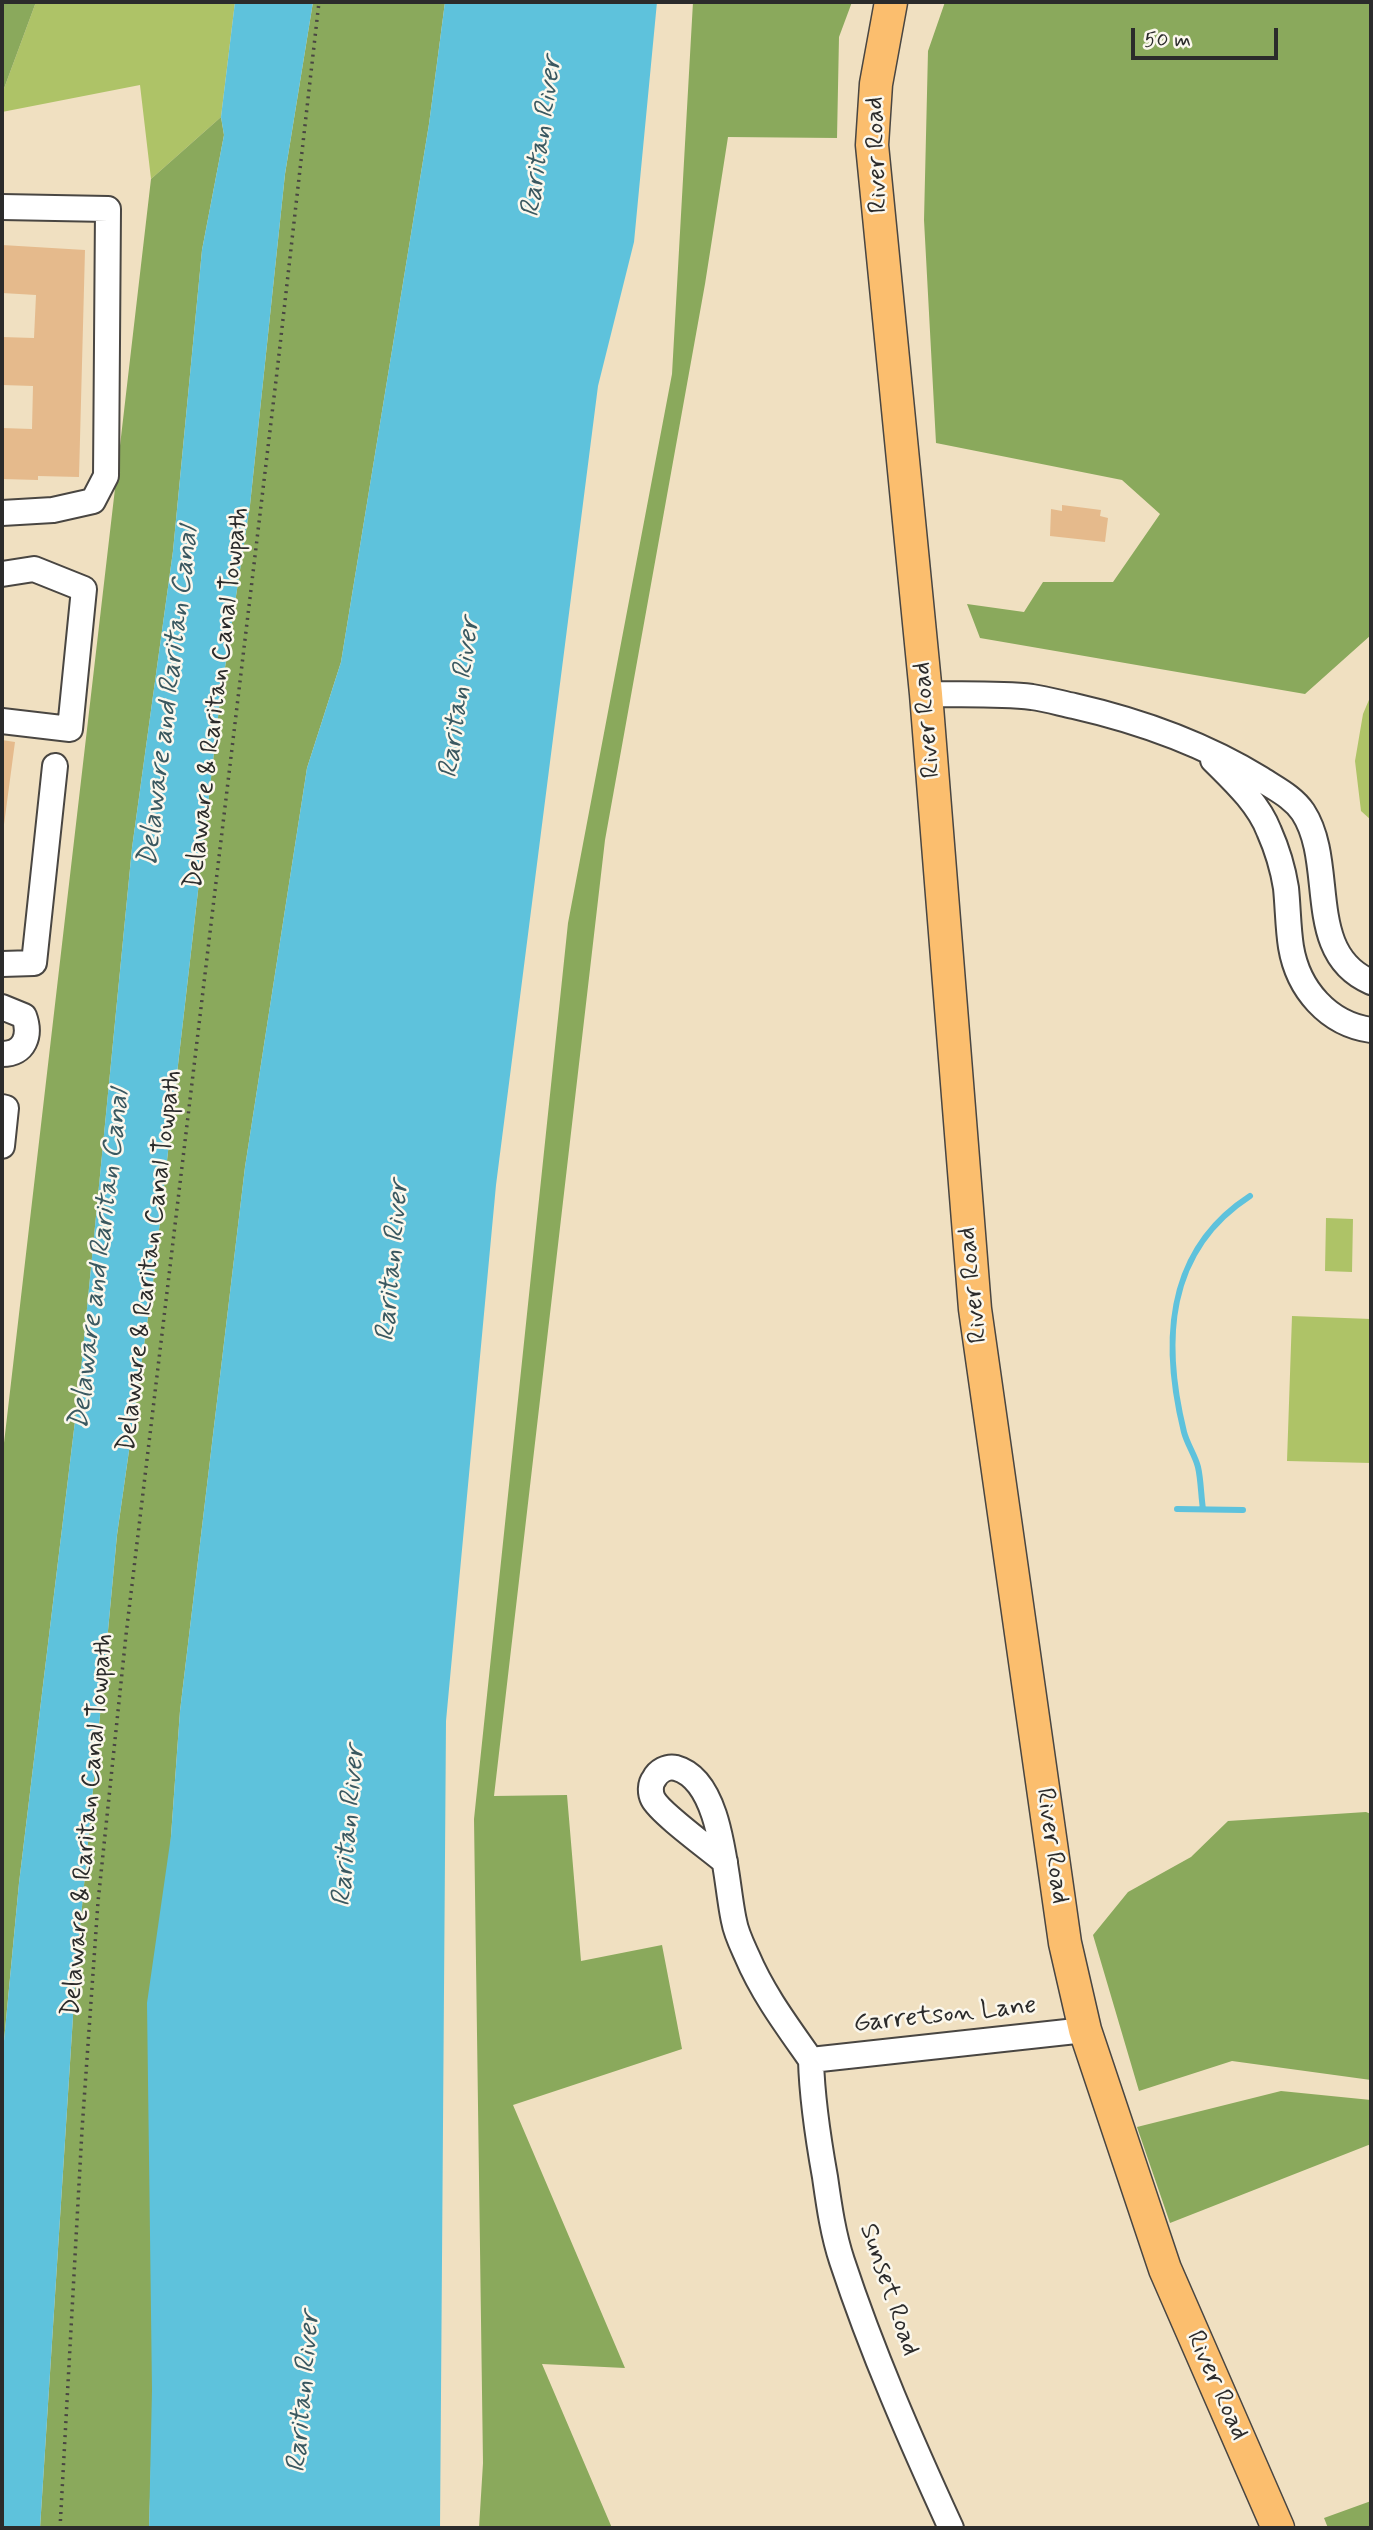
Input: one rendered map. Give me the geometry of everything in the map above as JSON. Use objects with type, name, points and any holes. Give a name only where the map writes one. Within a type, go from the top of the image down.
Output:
[{"type":"main road","name":"River Road","points":[[891,2],[876,84],[873,145],[926,694],[975,1308],[1065,1943],[1084,2031],[1165,2269],[1278,2528]]},
{"type":"street","points":[[2,207],[108,209],[106,475],[93,501],[54,510],[2,513]]},
{"type":"street","points":[[2,574],[34,569],[84,589],[70,729],[2,721]]},
{"type":"street","points":[[926,694],[1032,697],[1123,718],[1177,737],[1236,764],[1282,792],[1303,813],[1316,844],[1331,940],[1338,955],[1349,968],[1371,982]]},
{"type":"street","points":[[1202,750],[1255,805],[1269,829],[1285,886],[1291,947],[1304,985],[1315,1001],[1331,1015],[1346,1024],[1371,1030]]},
{"type":"street","points":[[2,964],[34,963],[55,766]]},
{"type":"street","points":[[2,1007],[24,1016],[28,1038],[20,1049],[2,1054]]},
{"type":"street","points":[[2,1107],[6,1108],[2,1146]]},
{"type":"street","points":[[725,1862],[734,1923],[747,1957],[762,1987],[811,2060]]},
{"type":"street","name":"Garretson Lane","points":[[811,2060],[1084,2031]]},
{"type":"street","name":"Sunset Road","points":[[811,2060],[817,2129],[841,2259],[905,2427],[951,2528]]},
{"type":"path","name":"Delaware & Raritan Canal Towpath","points":[[60,2528],[82,2130],[98,1902],[126,1635],[279,359],[319,2]]},
{"type":"green space","points":[[2,2],[36,2],[2,94]]},
{"type":"green space","points":[[36,2],[235,2],[221,117],[151,179],[140,85],[2,112],[2,94]]},
{"type":"green space","points":[[313,2],[445,2],[429,124],[341,662],[307,768],[245,1167],[180,1711],[171,1836],[149,2528],[40,2528],[76,1970],[117,1535],[153,1282],[220,700],[250,505],[285,174]]},
{"type":"green space","points":[[693,2],[852,2],[839,37],[837,138],[728,137],[705,284],[605,840],[494,1796],[567,1795],[581,1961],[662,1945],[682,2049],[513,2105],[625,2368],[542,2364],[612,2528],[479,2528],[483,2463],[474,1819],[568,923],[672,374]]},
{"type":"green space","points":[[945,2],[1371,2],[1371,635],[1305,694],[980,638],[967,604],[1024,612],[1043,582],[1113,582],[1160,514],[1122,480],[936,443],[924,220],[928,51]]},
{"type":"green space","points":[[221,117],[224,135],[202,250],[173,551],[132,848],[80,1380],[19,1883],[2,2062],[2,1460],[151,179]]},
{"type":"green space","points":[[1371,695],[1371,820],[1361,811],[1355,761],[1363,714]]},
{"type":"green space","points":[[1326,1218],[1353,1219],[1352,1272],[1325,1271]]},
{"type":"green space","points":[[1292,1316],[1371,1319],[1371,1463],[1287,1461]]},
{"type":"green space","points":[[1366,1812],[1371,1814],[1371,2080],[1232,2061],[1139,2091],[1093,1935],[1128,1892],[1191,1857],[1228,1821]]},
{"type":"green space","points":[[1281,2091],[1371,2100],[1371,2144],[1170,2223],[1137,2127]]},
{"type":"green space","points":[[1371,2501],[1371,2528],[1328,2528],[1324,2518]]},
{"type":"water","name":"Delaware and Raritan Canal","points":[[235,2],[313,2],[285,174],[250,505],[220,700],[153,1282],[117,1535],[76,1970],[40,2528],[2,2528],[2,2062],[19,1883],[80,1380],[132,848],[173,551],[202,250],[224,135],[221,117]]},
{"type":"water","name":"Raritan River","points":[[445,2],[657,2],[634,242],[598,386],[496,1185],[446,1721],[440,2528],[149,2528],[152,2390],[147,2003],[171,1836],[180,1711],[245,1167],[307,768],[341,662],[429,124]]},
{"type":"building","points":[[2,245],[85,250],[79,477],[2,479],[2,428],[32,429],[33,386],[2,385],[2,337],[34,338],[36,295],[2,293]]},
{"type":"building","points":[[1062,505],[1101,510],[1100,516],[1108,518],[1105,542],[1050,536],[1051,509],[1062,511]]},
{"type":"building","points":[[2,740],[15,742],[3,832],[2,832]]},
{"type":"waterway","points":[[1203,1509],[1198,1467],[1185,1436],[1177,1399],[1173,1365],[1177,1301],[1186,1271],[1201,1244],[1222,1218],[1250,1196]]},
{"type":"waterway","points":[[1177,1509],[1243,1510]]}]
